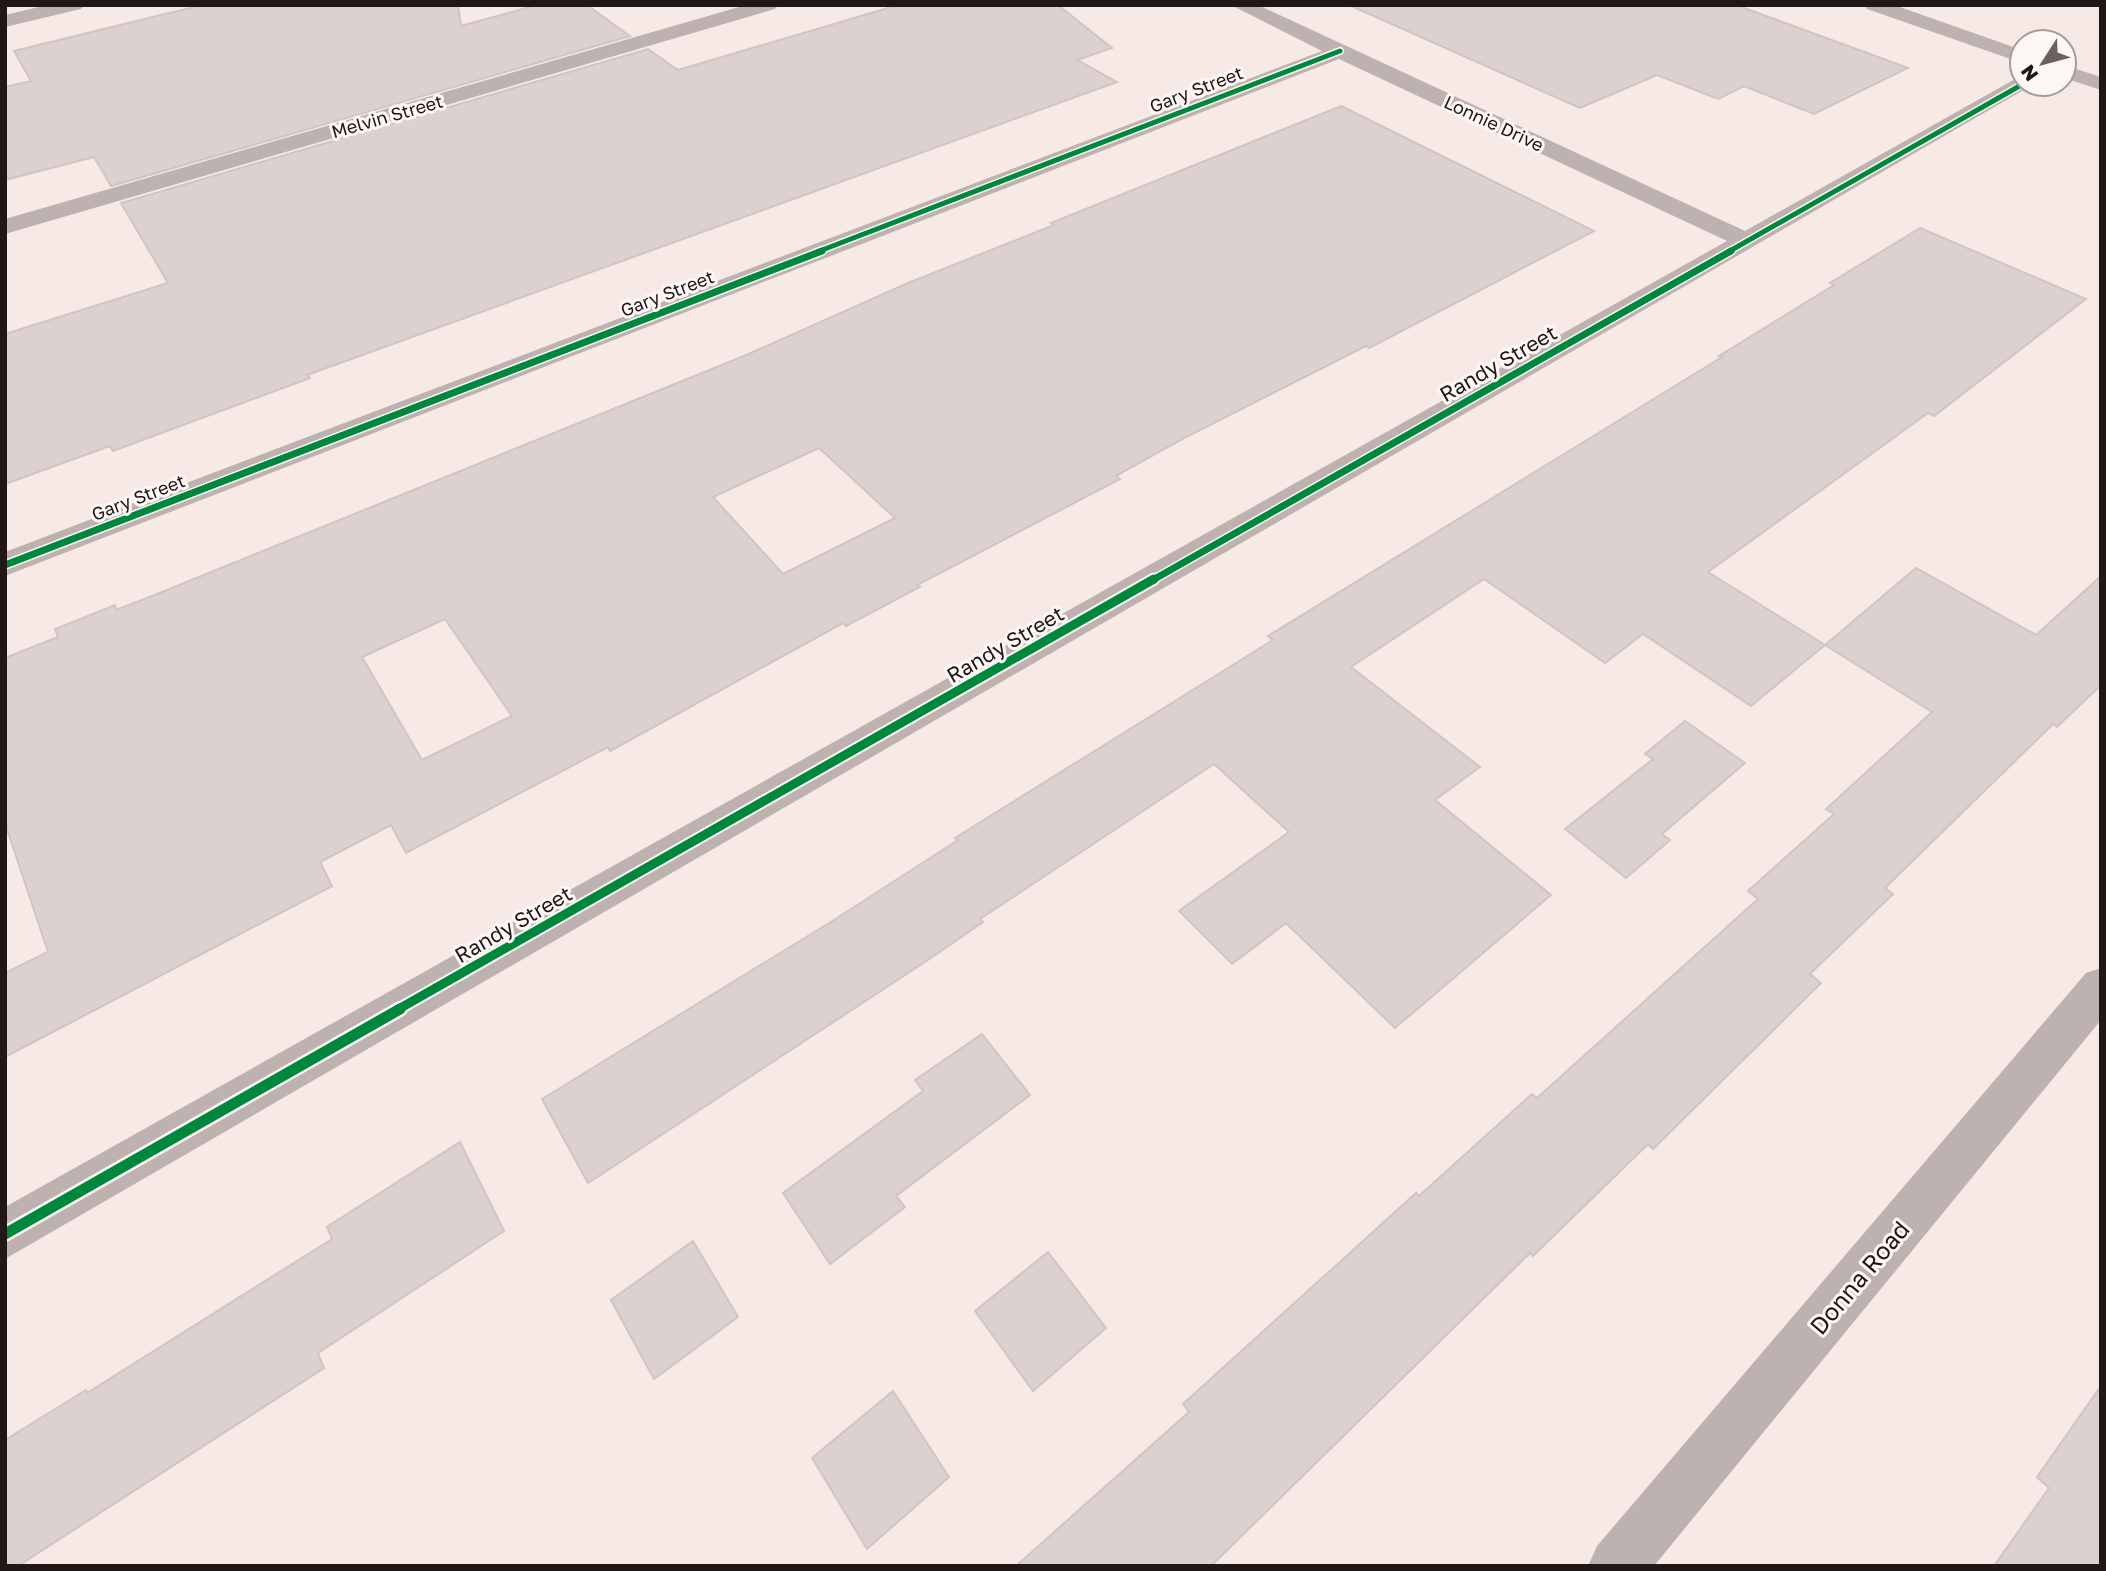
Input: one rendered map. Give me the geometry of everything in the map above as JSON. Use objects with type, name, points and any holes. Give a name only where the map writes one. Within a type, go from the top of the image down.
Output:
[{"type":"street","points":[[5,21],[73,5]]},
{"type":"street","name":"Melvin Street","points":[[5,227],[768,5]]},
{"type":"street","name":"Lonnie Drive","points":[[1241,5],[1747,241]]},
{"type":"street","points":[[1874,5],[2008,52]]},
{"type":"street","name":"Gary Street","points":[[5,565],[1340,51]]},
{"type":"street","points":[[2078,76],[2101,84]]},
{"type":"street","name":"Randy Street","points":[[5,1234],[2008,92]]},
{"type":"street","name":"Donna Road","points":[[1618,1566],[2101,988]]},
{"type":"building","points":[[202,5],[458,5],[461,26],[537,5],[587,5],[630,36],[111,186],[94,157],[5,180],[5,87],[31,81],[14,51]]},
{"type":"building","points":[[898,5],[1058,5],[1112,48],[1077,60],[1117,82],[307,375],[310,378],[113,451],[110,446],[5,484],[5,334],[168,283],[121,203],[648,49],[678,70]]},
{"type":"building","points":[[1349,5],[1736,5],[1908,68],[1814,114],[1744,86],[1718,99],[1657,75],[1580,108]]},
{"type":"building","points":[[1341,106],[1594,231],[1369,348],[1366,346],[1188,436],[1116,476],[1120,479],[917,585],[920,587],[846,626],[843,623],[610,751],[608,747],[406,853],[391,825],[320,862],[332,886],[5,1057],[5,973],[48,952],[5,823],[5,658],[58,637],[55,629],[115,605],[116,610],[157,594],[744,356],[908,283],[1054,225],[1051,223]],"holes":[[[819,448],[895,518],[783,574],[713,497]],[[445,619],[512,716],[422,760],[362,657]]]},
{"type":"building","points":[[1920,228],[2086,299],[1934,416],[1928,413],[1708,572],[1825,645],[1751,706],[1643,634],[1605,663],[1484,579],[1351,667],[1480,767],[1435,800],[1551,895],[1395,1028],[1286,923],[1232,964],[1179,911],[1289,832],[1214,764],[980,919],[983,922],[925,962],[588,1183],[542,1099],[834,920],[958,840],[955,838],[1273,640],[1268,636],[1722,357],[1719,356]]},
{"type":"building","points":[[1916,568],[2036,635],[2101,576],[2101,685],[2057,727],[2053,724],[1885,888],[1893,894],[1810,974],[1821,983],[1653,1149],[1648,1144],[1533,1256],[1530,1253],[1211,1566],[1016,1566],[1189,1412],[1183,1404],[1416,1193],[1419,1196],[1532,1094],[1537,1098],[1758,899],[1748,891],[1834,814],[1826,809],[1932,712],[1825,645]]},
{"type":"building","points":[[1685,721],[1745,763],[1662,834],[1670,840],[1626,878],[1565,829],[1653,759],[1645,754]]},
{"type":"building","points":[[982,1034],[1030,1095],[896,1196],[905,1207],[830,1264],[783,1193],[923,1091],[915,1080]]},
{"type":"building","points":[[460,1142],[504,1231],[318,1353],[324,1368],[18,1566],[5,1566],[5,1440],[86,1390],[87,1393],[332,1239],[327,1227]]},
{"type":"building","points":[[693,1241],[738,1317],[654,1379],[611,1300]]},
{"type":"building","points":[[1048,1252],[1106,1328],[1033,1391],[975,1311]]},
{"type":"building","points":[[2101,1386],[2101,1566],[1994,1566],[2049,1488],[2037,1477]]},
{"type":"building","points":[[893,1391],[949,1477],[867,1549],[812,1458]]},
{"type":"cycle path","points":[[5,565],[1340,51]]},
{"type":"cycle path","points":[[5,1234],[2008,93]]}]
